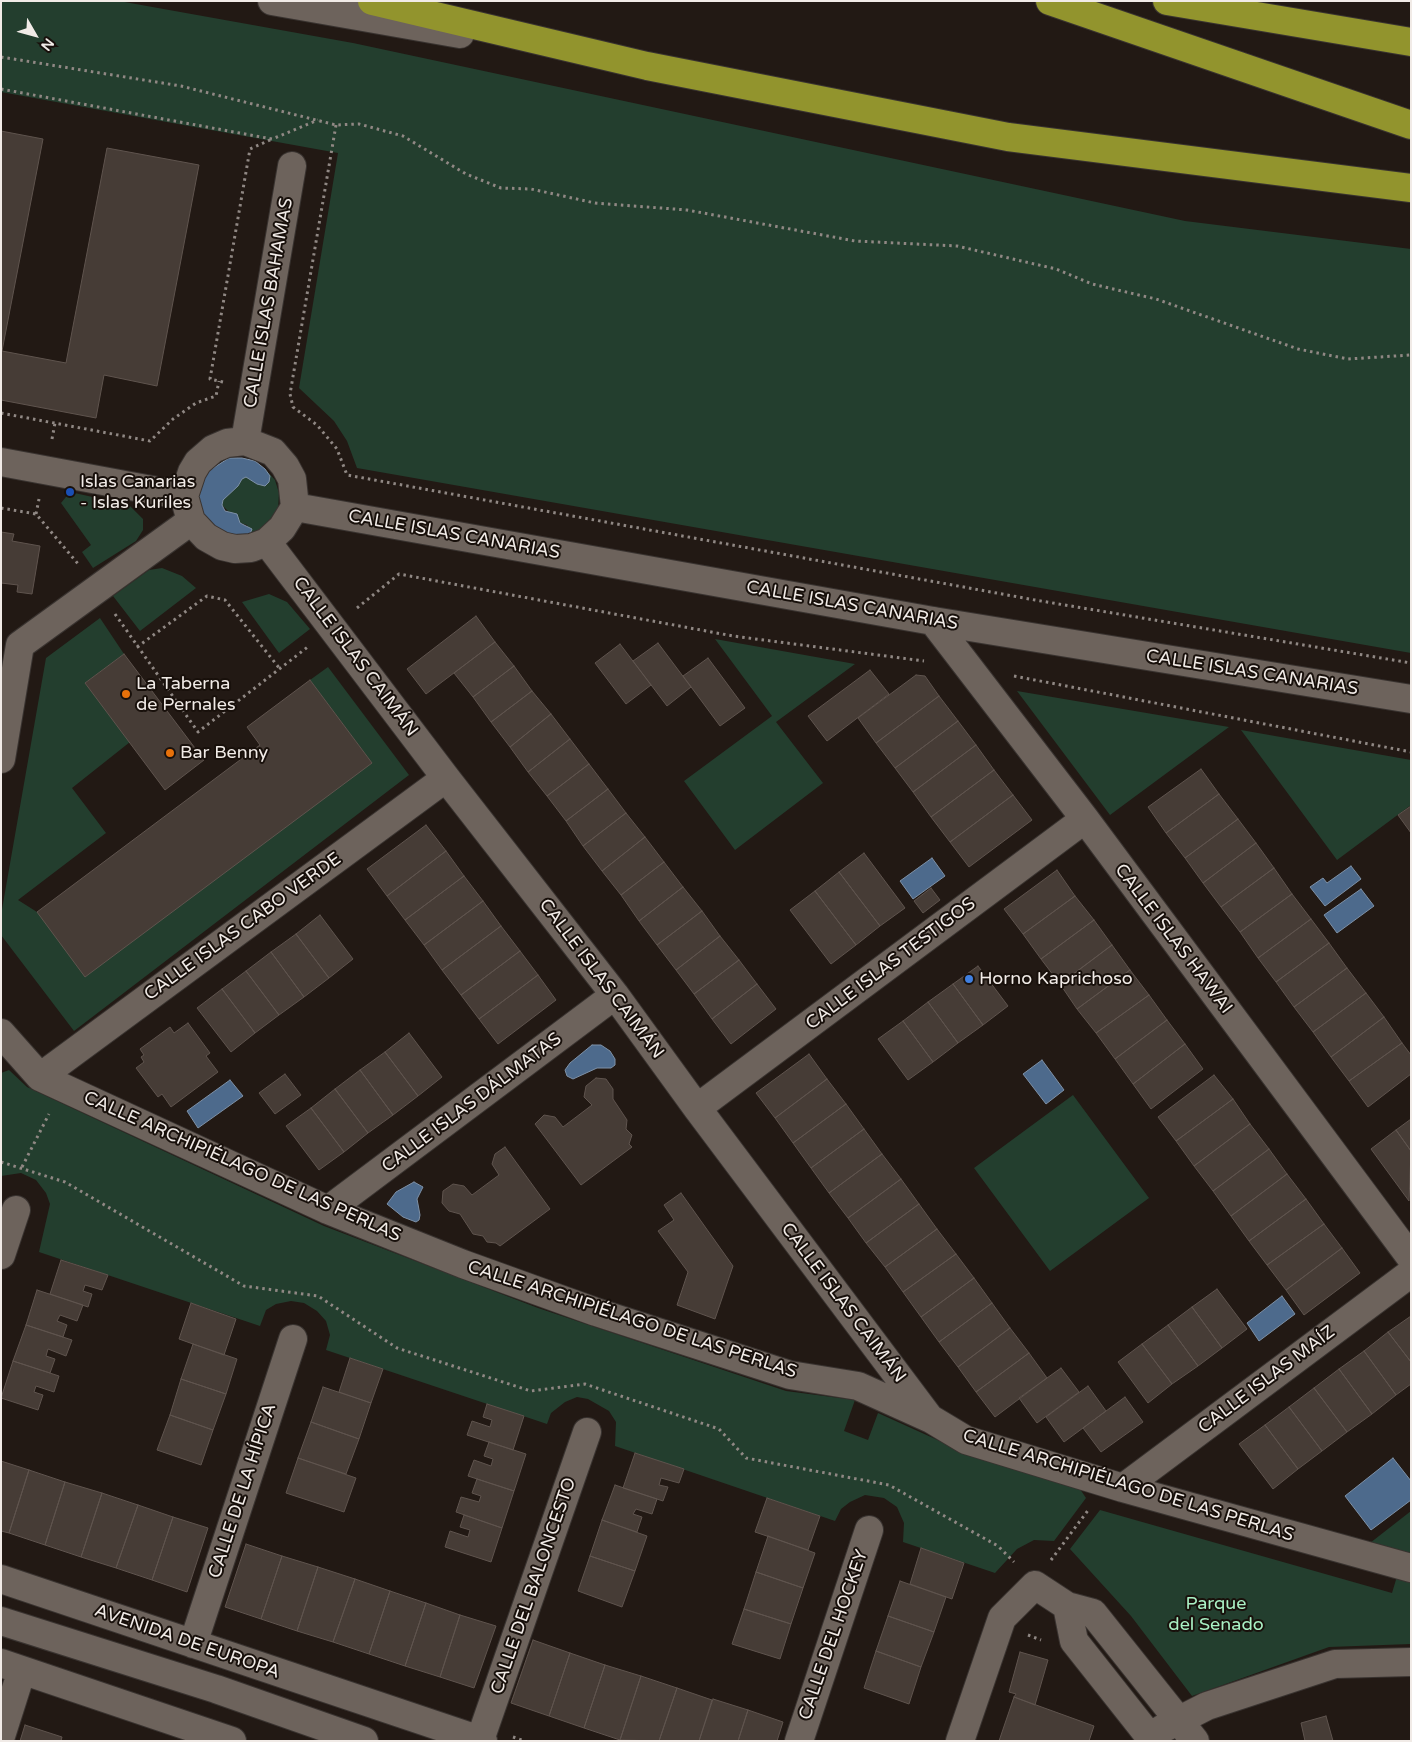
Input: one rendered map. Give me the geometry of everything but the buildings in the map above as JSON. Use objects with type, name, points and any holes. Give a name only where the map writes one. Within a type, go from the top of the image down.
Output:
[{"type":"highway","points":[[372,1],[647,66],[1008,137],[1411,188]]},
{"type":"highway","points":[[1050,1],[1411,126]]},
{"type":"highway","points":[[1167,1],[1411,42]]},
{"type":"street","points":[[272,1],[647,66]]},
{"type":"street","name":"CALLE ISLAS BAHAMAS","points":[[245,441],[292,166]]},
{"type":"street","points":[[245,441],[273,452],[286,466],[292,479],[295,506],[282,528],[267,542],[251,548],[235,549],[222,546],[206,537],[188,508],[192,472],[198,462],[213,449],[226,443],[245,441]]},
{"type":"street","points":[[1,462],[188,508]]},
{"type":"street","name":"CALLE ISLAS CANARIAS","points":[[295,506],[933,621],[1411,699]]},
{"type":"street","points":[[1,759],[20,645],[98,588],[188,508]]},
{"type":"street","name":"CALLE ISLAS CAIMÁN","points":[[267,542],[446,778],[615,995],[697,1108],[931,1419]]},
{"type":"street","name":"CALLE ISLAS HAWAI","points":[[933,621],[1085,819],[1411,1258]]},
{"type":"street","name":"CALLE ISLAS CABO VERDE","points":[[51,1082],[446,778]]},
{"type":"street","name":"CALLE ISLAS TESTIGOS","points":[[697,1108],[1085,819]]},
{"type":"street","name":"CALLE ISLAS DÁLMATAS","points":[[328,1210],[615,995]]},
{"type":"street","name":"CALLE ARCHIPIÉLAGO DE LAS PERLAS","points":[[1,1033],[51,1082],[328,1210],[463,1264],[596,1312],[790,1375],[858,1386],[931,1419],[966,1440],[1115,1486],[1411,1568]]},
{"type":"street","points":[[1,1255],[16,1210]]},
{"type":"street","name":"CALLE ISLAS MAÍZ","points":[[1115,1486],[1411,1273]]},
{"type":"street","name":"CALLE DE LA HÍPICA","points":[[192,1644],[293,1338]]},
{"type":"street","name":"CALLE DEL BALONCESTO","points":[[482,1740],[587,1432]]},
{"type":"street","name":"CALLE DEL HOCKEY","points":[[799,1741],[870,1530]]},
{"type":"street","name":"AVENIDA DE EUROPA","points":[[1,1579],[482,1740]]},
{"type":"street","points":[[960,1741],[1002,1618],[1036,1585],[1067,1606],[1094,1613],[1195,1741]]},
{"type":"street","points":[[37,1591],[58,1640]]},
{"type":"street","points":[[1067,1606],[1074,1640],[1151,1739],[1178,1720],[1208,1706],[1335,1664],[1411,1662]]},
{"type":"street","name":"AVENIDA DE EUROPA","points":[[1,1621],[216,1689],[364,1741]]},
{"type":"street","points":[[1,1736],[12,1666],[232,1741]]},
{"type":"street","name":"AVENIDA DE EUROPA","points":[[174,1721],[216,1689]]},
{"type":"street","points":[[296,1717],[337,1692]]},
{"type":"path","points":[[1,56],[181,86],[336,125],[359,124],[403,136],[466,174],[501,188],[531,189],[595,203],[687,210],[854,241],[958,246],[1056,269],[1092,284],[1156,299],[1298,348],[1348,360],[1411,355]]},
{"type":"path","points":[[1,89],[272,139]]},
{"type":"path","points":[[290,394],[210,379],[250,149],[318,120]]},
{"type":"path","points":[[336,125],[290,394],[293,407],[317,425],[337,449],[345,465],[347,475],[1035,600],[1411,663]]},
{"type":"path","points":[[1,413],[150,441],[173,419],[196,403],[216,396],[219,381]]},
{"type":"path","points":[[1,508],[36,514],[98,588],[137,648],[198,732],[334,628],[399,574],[733,636],[969,667],[1411,752]]},
{"type":"path","points":[[137,648],[207,596],[225,600],[280,669]]},
{"type":"path","points":[[22,1167],[51,1082]]},
{"type":"path","points":[[1,1162],[65,1182],[244,1286],[318,1296],[397,1348],[531,1391],[585,1384],[719,1429],[746,1458],[889,1486],[998,1546],[1036,1585],[1047,1565],[1115,1486]]},
{"type":"green space","points":[[1,1],[119,1],[353,43],[1185,221],[1411,249],[1411,653],[357,468],[347,441],[334,421],[299,388],[338,153],[1,92]]},
{"type":"green space","points":[[265,469],[275,480],[279,493],[278,511],[273,520],[251,538],[247,525],[240,523],[222,505],[223,500],[246,476],[257,484],[270,476]]},
{"type":"green space","points":[[70,492],[129,505],[143,519],[143,530],[136,541],[93,568],[82,552],[91,545],[61,503]]},
{"type":"green space","points":[[162,568],[182,576],[196,588],[140,631],[113,596],[149,570]]},
{"type":"green space","points":[[269,594],[287,602],[310,629],[279,653],[242,602]]},
{"type":"green space","points":[[100,618],[124,654],[85,683],[130,742],[72,788],[106,833],[18,900],[37,912],[372,763],[310,680],[328,667],[409,775],[74,1031],[1,935],[1,915],[46,658]]},
{"type":"green space","points":[[715,639],[855,664],[776,722],[823,783],[735,850],[684,781],[772,716]]},
{"type":"green space","points":[[1017,691],[1229,727],[1110,815]]},
{"type":"green space","points":[[1241,730],[1411,760],[1411,805],[1337,860]]},
{"type":"green space","points":[[9,1070],[27,1087],[324,1226],[538,1308],[786,1391],[855,1400],[844,1431],[868,1440],[878,1413],[964,1452],[1078,1486],[1086,1498],[1054,1541],[1034,1540],[1017,1549],[995,1573],[903,1542],[904,1523],[897,1507],[884,1498],[865,1495],[850,1502],[841,1509],[835,1521],[615,1446],[616,1422],[609,1411],[588,1399],[577,1397],[565,1402],[551,1413],[547,1424],[326,1350],[330,1335],[326,1321],[317,1311],[304,1303],[291,1301],[276,1304],[266,1310],[260,1326],[39,1252],[50,1204],[46,1193],[36,1180],[21,1173],[1,1176],[1,1073]]},
{"type":"green space","points":[[1073,1095],[1149,1198],[1050,1271],[974,1168]]},
{"type":"green space","name":"Parque del Senado","points":[[1100,1510],[1392,1593],[1398,1573],[1411,1577],[1411,1644],[1329,1647],[1192,1696],[1131,1616],[1070,1549]]},
{"type":"green space","points":[[1411,1511],[1411,1555],[1370,1543]]},
{"type":"water","points":[[229,458],[255,461],[270,476],[269,482],[265,486],[257,484],[246,477],[242,479],[238,486],[223,500],[222,505],[225,511],[237,514],[240,523],[252,529],[250,534],[230,536],[207,522],[199,498],[201,485],[207,472]]},
{"type":"water","points":[[932,858],[945,876],[913,899],[900,881]]},
{"type":"water","points":[[1351,866],[1361,879],[1325,906],[1310,887],[1323,878],[1327,883]]},
{"type":"water","points":[[1361,889],[1374,906],[1337,933],[1324,915]]},
{"type":"water","points":[[592,1045],[601,1045],[610,1051],[615,1059],[615,1065],[611,1068],[597,1068],[573,1079],[567,1076],[565,1070],[570,1063]]},
{"type":"water","points":[[1042,1060],[1064,1090],[1046,1104],[1023,1074]]},
{"type":"water","points":[[230,1080],[243,1096],[198,1128],[187,1111]]},
{"type":"water","points":[[414,1182],[423,1187],[417,1199],[420,1215],[419,1220],[416,1222],[403,1217],[387,1204],[396,1192]]},
{"type":"water","points":[[1282,1296],[1295,1314],[1259,1341],[1247,1323]]},
{"type":"water","points":[[1393,1458],[1411,1481],[1411,1500],[1371,1530],[1345,1496]]},
{"type":"place","name":"Islas Canarias - Islas Kuriles","points":[[70,492]]},
{"type":"place","name":"La Taberna de Pernales","points":[[126,694]]},
{"type":"place","name":"Bar Benny","points":[[170,753]]},
{"type":"place","name":"Horno Kaprichoso","points":[[969,979]]}]
